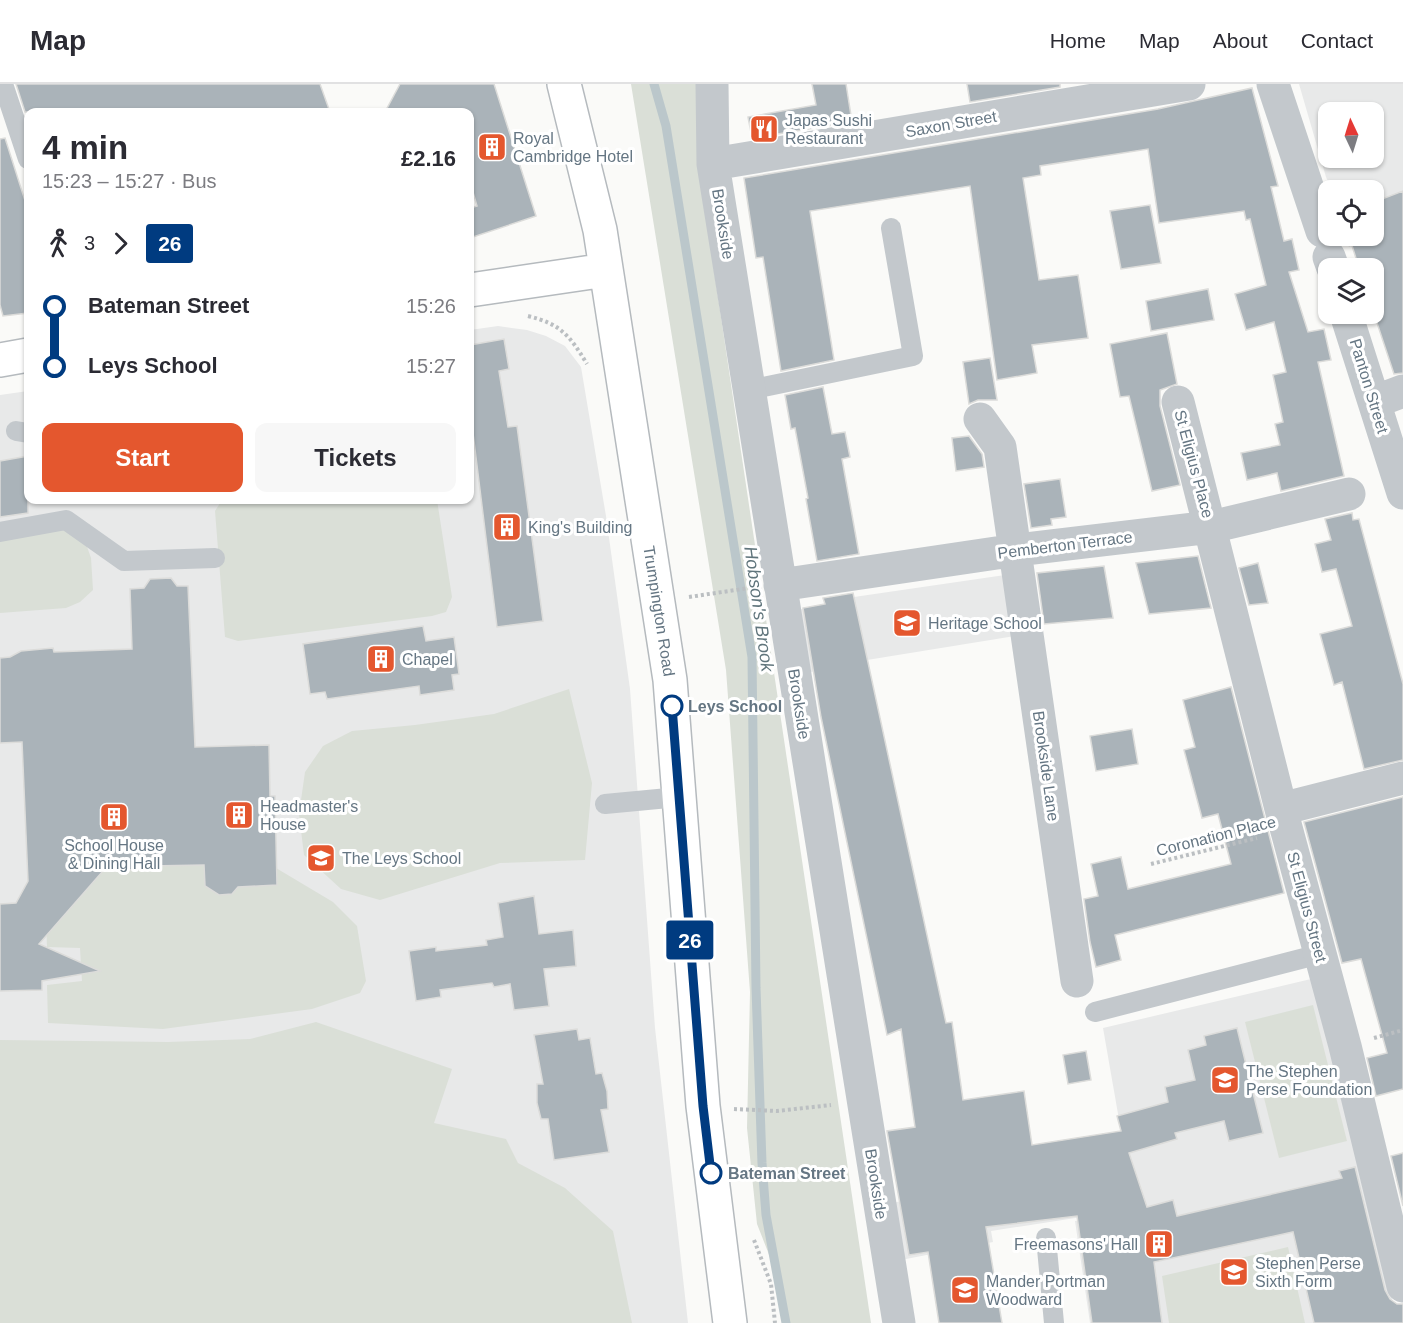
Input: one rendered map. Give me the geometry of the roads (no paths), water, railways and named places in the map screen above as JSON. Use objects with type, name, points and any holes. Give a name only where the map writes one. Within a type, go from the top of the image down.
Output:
[{"type":"main road","name":"Trumpington Road","points":[[564,84],[600,230],[670,680],[703,1106],[730,1323]]},
{"type":"main road","points":[[474,289],[606,270]]},
{"type":"main road","points":[[0,360],[24,357]]},
{"type":"street","name":"Brookside","points":[[712,84],[713,164],[749,390],[767,586],[862,1101],[899,1323]]},
{"type":"street","name":"Saxon Street","points":[[713,164],[1189,84]]},
{"type":"street","points":[[1273,84],[1328,252]]},
{"type":"street","name":"Panton Street","points":[[1351,324],[1388,397],[1403,493]]},
{"type":"street","name":"St Eligius Place","points":[[1178,402],[1211,527]]},
{"type":"street","name":"Brookside Lane","points":[[980,419],[1000,447],[1077,981]]},
{"type":"street","name":"Pemberton Terrace","points":[[767,586],[1016,550],[1211,527],[1349,494]]},
{"type":"street","name":"St Eligius Street","points":[[1211,527],[1403,1286]]},
{"type":"street","points":[[1284,820],[1403,778]]},
{"type":"lane","points":[[3,84],[24,147]]},
{"type":"lane","points":[[749,390],[913,356],[891,228]]},
{"type":"lane","points":[[0,532],[66,520],[124,561],[215,558]]},
{"type":"lane","points":[[605,804],[679,797]]},
{"type":"lane","points":[[1095,1012],[1320,954]]},
{"type":"lane","points":[[1046,1238],[1054,1323]]},
{"type":"waterway","name":"Hobson's Brook","points":[[654,84],[666,126],[752,657],[756,988],[762,1163],[766,1215],[786,1323]]},
{"type":"place","name":"Japas Sushi Restaurant","points":[[764,129]]},
{"type":"place","name":"Royal Cambridge Hotel","points":[[492,147]]},
{"type":"place","name":"King's Building","points":[[507,527]]},
{"type":"place","name":"Heritage School","points":[[907,623]]},
{"type":"place","name":"Chapel","points":[[381,659]]},
{"type":"place","name":"Leys School","points":[[672,706]]},
{"type":"place","name":"Headmaster's House","points":[[239,815]]},
{"type":"place","name":"School House & Dining Hall","points":[[114,817]]},
{"type":"place","name":"The Leys School","points":[[321,858]]},
{"type":"place","name":"The Stephen Perse Foundation","points":[[1225,1080]]},
{"type":"place","name":"Bateman Street","points":[[711,1173]]},
{"type":"place","name":"Freemasons' Hall","points":[[1159,1244]]},
{"type":"place","name":"Stephen Perse Sixth Form","points":[[1234,1272]]},
{"type":"place","name":"Mander Portman Woodward","points":[[965,1290]]}]
